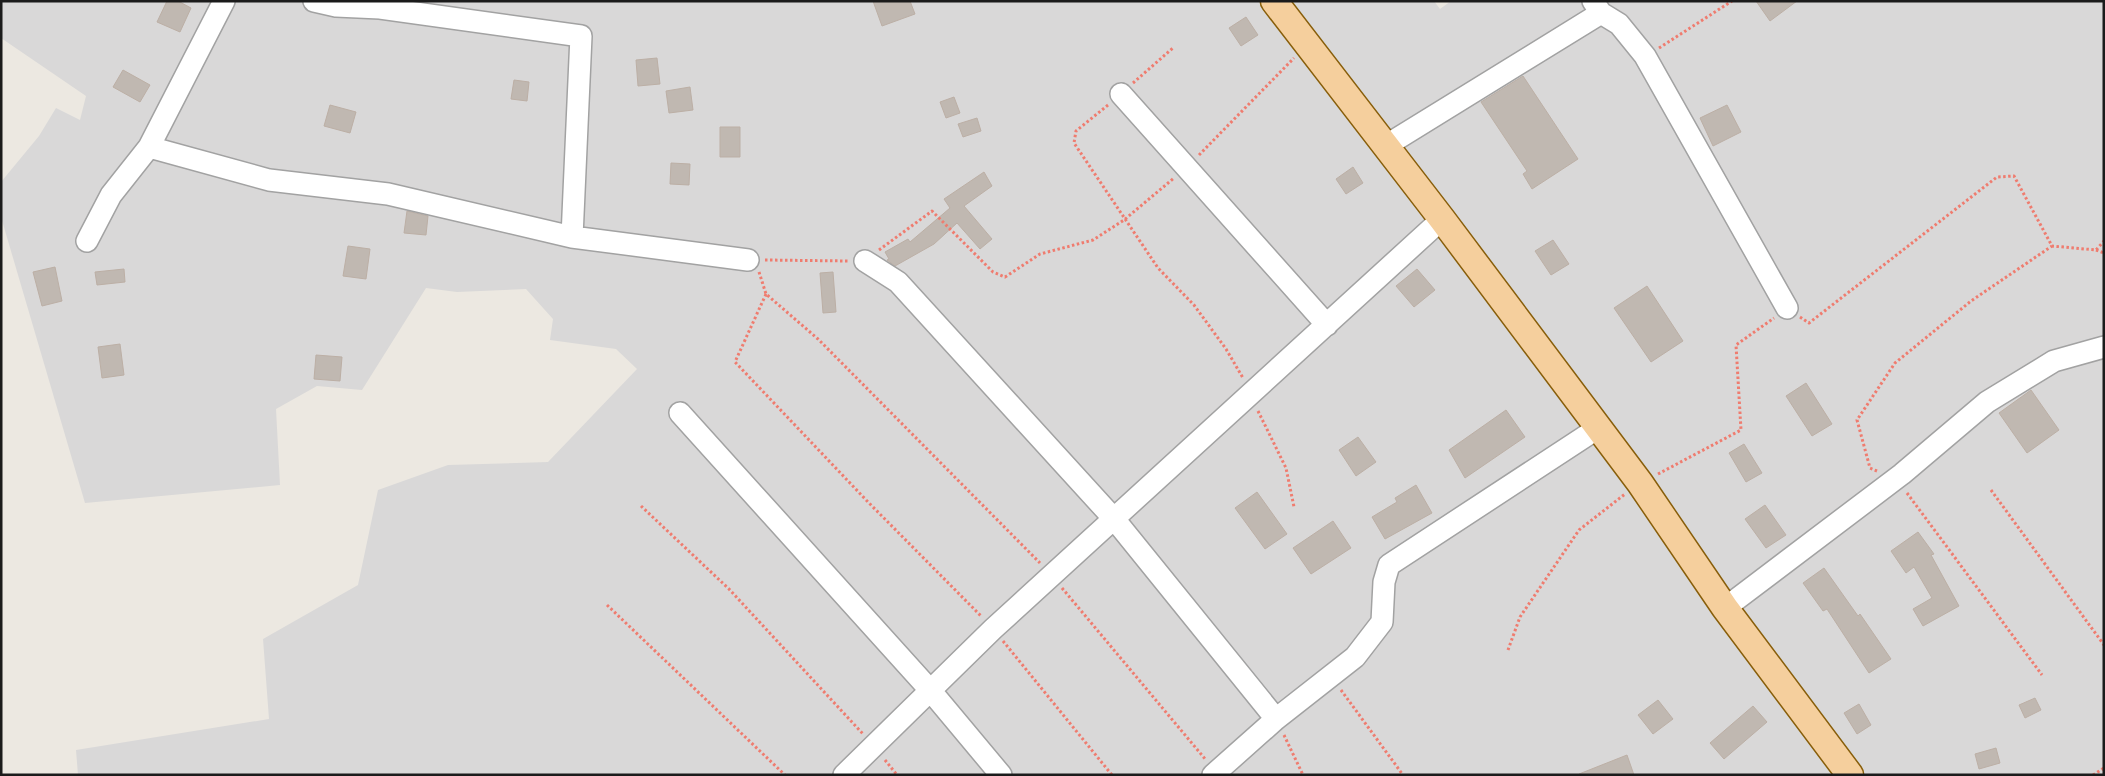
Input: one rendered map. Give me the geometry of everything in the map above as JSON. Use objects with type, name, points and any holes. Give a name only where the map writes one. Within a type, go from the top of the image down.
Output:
[{"type":"main road","points":[[1274,1],[1387,145],[1640,483],[1725,608],[1850,775]]},
{"type":"street","points":[[87,241],[111,195],[149,147],[224,1]]},
{"type":"street","points":[[314,1],[336,6],[380,8],[581,36],[572,238]]},
{"type":"street","points":[[1387,145],[1597,7],[1619,24],[1645,56],[1787,308]]},
{"type":"street","points":[[1121,94],[1327,325]]},
{"type":"street","points":[[149,147],[269,180],[388,194],[572,238],[752,260]]},
{"type":"street","points":[[844,775],[994,630],[1442,218]]},
{"type":"street","points":[[865,261],[898,282],[1115,520],[1276,719]]},
{"type":"street","points":[[1725,608],[1902,474],[1987,402],[2054,361],[2104,347]]},
{"type":"street","points":[[680,413],[930,690],[1001,775]]},
{"type":"street","points":[[1214,773],[1276,719],[1331,678],[1355,657],[1382,622],[1384,582],[1389,565],[1598,428]]},
{"type":"path","points":[[1645,56],[1732,1]]},
{"type":"path","points":[[1214,773],[1053,577],[818,339],[766,294],[752,260],[865,261],[932,211],[993,272],[1005,277],[1040,254],[1093,240],[1124,220],[1186,168],[1307,45]]},
{"type":"path","points":[[1174,47],[1076,131],[1074,143],[1158,268],[1194,305],[1226,349],[1252,394],[1261,420],[1286,468],[1294,507]]},
{"type":"path","points":[[1508,650],[1520,617],[1579,530],[1640,483],[1741,430],[1736,345],[1787,308],[1809,323],[1997,177],[2014,176],[2052,246],[2096,250],[2104,253]]},
{"type":"path","points":[[2096,250],[2104,241]]},
{"type":"path","points":[[766,294],[735,362],[868,502],[994,630],[1112,775]]},
{"type":"path","points":[[1990,490],[2104,645]]},
{"type":"path","points":[[641,506],[729,589],[874,746],[897,775]]},
{"type":"path","points":[[607,605],[785,775]]},
{"type":"path","points":[[1331,678],[1402,775]]},
{"type":"path","points":[[1276,719],[1303,775]]},
{"type":"path","points":[[2093,775],[2104,768]]},
{"type":"shaded area","points":[[1,1],[1434,1],[1440,9],[1451,1],[2104,1],[2104,775],[78,775],[76,750],[269,719],[263,639],[358,585],[378,490],[448,465],[548,462],[637,369],[616,349],[550,340],[553,319],[526,289],[457,292],[426,288],[362,390],[317,386],[276,409],[280,485],[85,503],[1,217],[1,182],[39,136],[56,108],[80,120],[86,96],[1,38]]},
{"type":"building","points":[[167,1],[178,1],[191,8],[180,32],[157,22]]},
{"type":"building","points":[[873,1],[910,1],[915,14],[882,26]]},
{"type":"building","points":[[1756,1],[1797,1],[1770,21]]},
{"type":"building","points":[[1246,17],[1258,35],[1241,46],[1229,28]]},
{"type":"building","points":[[657,58],[660,84],[638,86],[636,60]]},
{"type":"building","points":[[123,70],[150,85],[140,102],[113,87]]},
{"type":"building","points":[[1523,76],[1578,159],[1532,189],[1523,174],[1527,171],[1481,102]]},
{"type":"building","points":[[514,80],[529,82],[527,101],[511,99]]},
{"type":"building","points":[[690,87],[693,110],[669,113],[666,91]]},
{"type":"building","points":[[954,97],[960,113],[946,118],[940,102]]},
{"type":"building","points":[[330,105],[356,112],[350,133],[324,126]]},
{"type":"building","points":[[1727,105],[1741,132],[1713,146],[1700,118]]},
{"type":"building","points":[[977,118],[981,131],[963,137],[958,124]]},
{"type":"building","points":[[720,127],[740,127],[740,157],[720,157]]},
{"type":"building","points":[[671,163],[690,164],[689,185],[670,184]]},
{"type":"building","points":[[1353,167],[1363,183],[1346,194],[1336,179]]},
{"type":"building","points":[[984,172],[992,186],[964,206],[992,239],[980,249],[957,223],[934,244],[895,266],[887,260],[889,259],[885,252],[908,239],[910,242],[950,208],[944,199]]},
{"type":"building","points":[[407,211],[428,216],[426,235],[404,233]]},
{"type":"building","points":[[1553,240],[1569,264],[1551,275],[1535,251]]},
{"type":"building","points":[[348,246],[370,249],[366,279],[343,276]]},
{"type":"building","points":[[55,267],[62,301],[42,306],[33,272]]},
{"type":"building","points":[[124,269],[125,282],[97,285],[95,272]]},
{"type":"building","points":[[1417,269],[1435,290],[1414,307],[1396,286]]},
{"type":"building","points":[[833,272],[836,312],[823,313],[820,273]]},
{"type":"building","points":[[1647,286],[1683,341],[1651,362],[1614,308]]},
{"type":"building","points":[[120,344],[124,375],[102,378],[98,347]]},
{"type":"building","points":[[316,355],[342,357],[340,381],[314,379]]},
{"type":"building","points":[[1806,383],[1832,424],[1812,436],[1786,396]]},
{"type":"building","points":[[2031,390],[2059,430],[2027,453],[1999,413]]},
{"type":"building","points":[[1506,410],[1525,437],[1465,478],[1449,450]]},
{"type":"building","points":[[1358,437],[1376,462],[1356,476],[1339,450]]},
{"type":"building","points":[[1744,444],[1762,473],[1746,482],[1729,453]]},
{"type":"building","points":[[1416,485],[1432,513],[1385,539],[1372,517],[1397,502],[1395,498]]},
{"type":"building","points":[[1257,492],[1287,534],[1265,549],[1235,508]]},
{"type":"building","points":[[1765,505],[1786,535],[1766,548],[1745,519]]},
{"type":"building","points":[[1333,521],[1351,548],[1311,574],[1293,548]]},
{"type":"building","points":[[1918,532],[1934,554],[1931,555],[1959,606],[1923,626],[1913,609],[1932,598],[1914,567],[1906,573],[1891,551]]},
{"type":"building","points":[[1824,568],[1858,616],[1860,614],[1891,659],[1869,673],[1827,609],[1823,611],[1803,583]]},
{"type":"building","points":[[2035,698],[2041,710],[2025,718],[2019,705]]},
{"type":"building","points":[[1658,700],[1673,719],[1653,734],[1638,715]]},
{"type":"building","points":[[1859,704],[1871,725],[1857,734],[1844,713]]},
{"type":"building","points":[[1753,706],[1767,722],[1724,759],[1710,743]]},
{"type":"building","points":[[1996,748],[2000,763],[1979,769],[1975,754]]},
{"type":"building","points":[[1627,755],[1634,775],[1579,774]]}]
